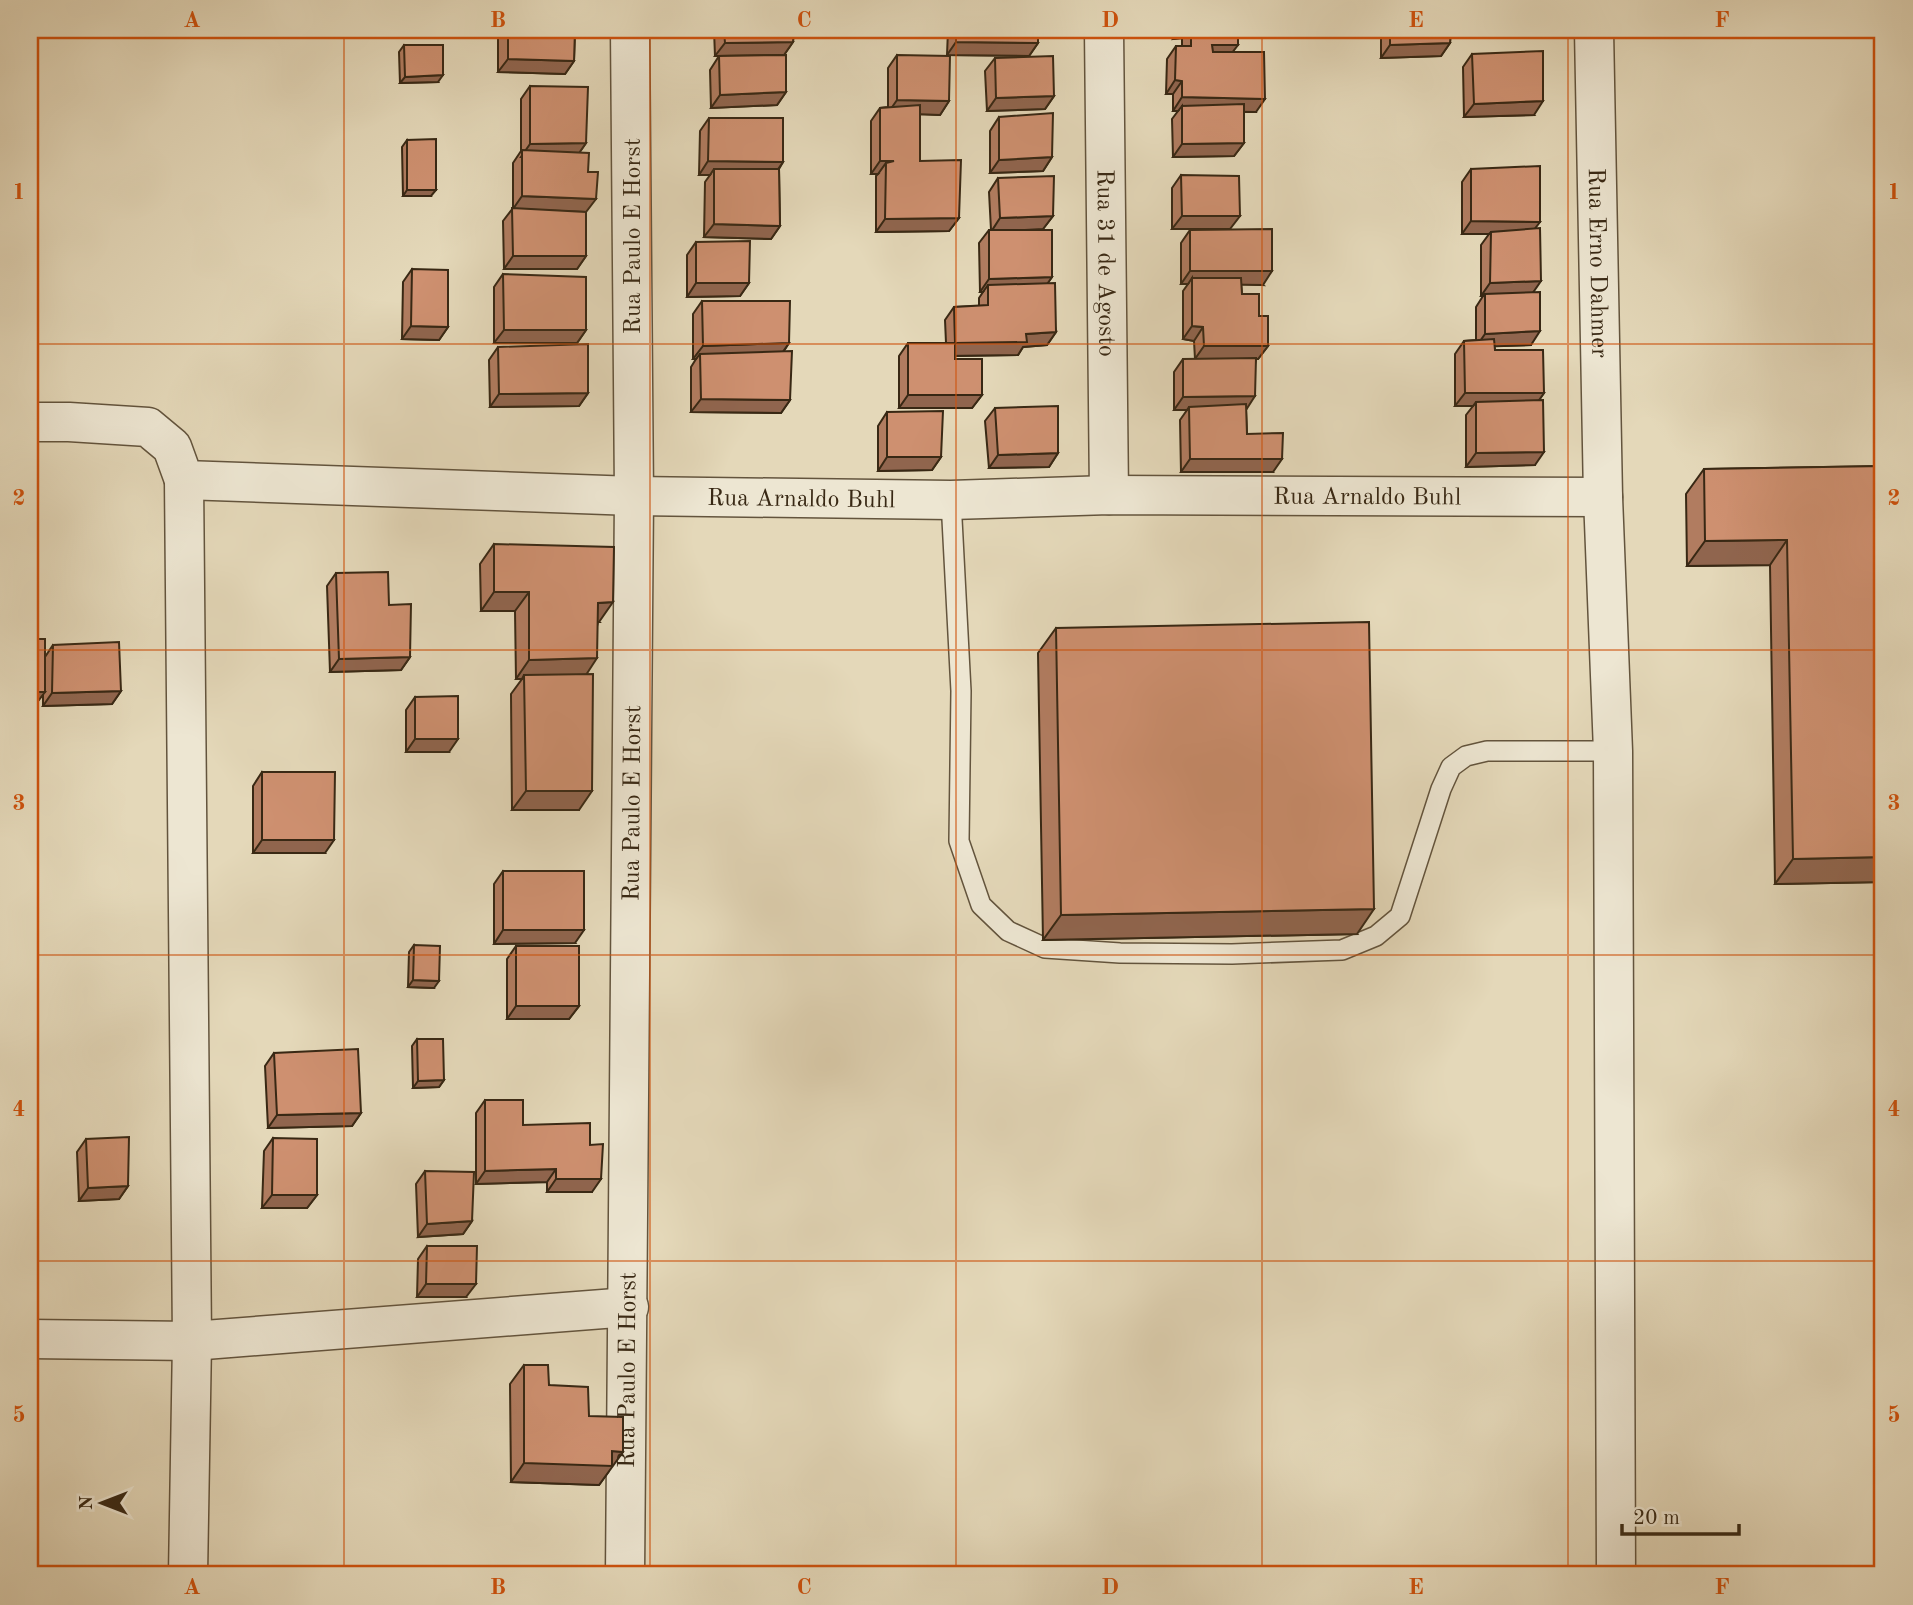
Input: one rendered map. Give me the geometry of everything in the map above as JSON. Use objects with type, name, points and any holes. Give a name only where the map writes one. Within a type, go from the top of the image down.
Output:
[{"type":"street","name":"Rua Paulo E Horst","points":[[625,1575],[634,496],[630,30]]},
{"type":"street","name":"Rua 31 de Agosto","points":[[1104,30],[1109,495]]},
{"type":"street","name":"Rua Erno Dahmer","points":[[1594,30],[1603,497],[1613,751],[1616,1575]]},
{"type":"street","points":[[30,422],[148,427],[172,447],[184,480],[192,1341],[188,1575]]},
{"type":"street","name":"Rua Arnaldo Buhl","points":[[184,480],[634,496],[951,500],[1109,495],[1603,497]]},
{"type":"street","points":[[30,1339],[192,1341],[629,1307]]},
{"type":"lane","points":[[951,500],[961,691],[959,841],[981,905],[1008,931],[1045,948],[1120,953],[1232,954],[1342,950],[1376,936],[1400,916],[1441,789],[1451,767],[1466,756],[1487,751],[1613,751]]},
{"type":"building","points":[[508,30],[575,30],[574,61],[508,59]]},
{"type":"building","points":[[724,30],[794,30],[793,42],[725,43]]},
{"type":"building","points":[[956,30],[1038,30],[1038,43],[956,42]]},
{"type":"building","points":[[1191,30],[1238,30],[1238,45],[1212,45],[1213,52],[1264,52],[1265,99],[1182,97],[1182,81],[1175,80],[1176,46],[1191,46]]},
{"type":"building","points":[[1390,30],[1451,30],[1450,43],[1390,45]]},
{"type":"building","points":[[404,45],[443,45],[443,75],[405,77]]},
{"type":"building","points":[[1543,51],[1543,101],[1474,104],[1472,54]]},
{"type":"building","points":[[786,55],[786,92],[720,95],[719,56]]},
{"type":"building","points":[[897,55],[950,56],[949,101],[897,100]]},
{"type":"building","points":[[1053,56],[1054,96],[996,98],[995,58]]},
{"type":"building","points":[[530,86],[588,87],[586,143],[530,144]]},
{"type":"building","points":[[1244,104],[1244,143],[1182,144],[1182,106]]},
{"type":"building","points":[[920,105],[920,161],[961,160],[959,218],[885,219],[886,163],[894,161],[880,161],[880,108]]},
{"type":"building","points":[[1053,113],[1052,157],[999,160],[999,117]]},
{"type":"building","points":[[709,118],[783,118],[783,162],[708,161]]},
{"type":"building","points":[[436,139],[436,190],[407,190],[407,140]]},
{"type":"building","points":[[522,150],[589,153],[588,172],[598,172],[596,199],[522,196]]},
{"type":"building","points":[[1540,166],[1540,222],[1471,221],[1471,169]]},
{"type":"building","points":[[714,169],[779,169],[780,226],[714,224]]},
{"type":"building","points":[[1181,175],[1239,176],[1240,216],[1182,216]]},
{"type":"building","points":[[1054,176],[1053,216],[1000,218],[998,178]]},
{"type":"building","points":[[512,208],[586,212],[586,256],[513,256]]},
{"type":"building","points":[[1540,228],[1541,281],[1490,283],[1491,232]]},
{"type":"building","points":[[1272,229],[1272,271],[1190,271],[1190,230]]},
{"type":"building","points":[[989,230],[1052,230],[1052,277],[989,279]]},
{"type":"building","points":[[750,241],[749,283],[696,283],[696,242]]},
{"type":"building","points":[[412,269],[448,270],[448,327],[411,326]]},
{"type":"building","points":[[503,274],[586,277],[586,330],[504,330]]},
{"type":"building","points":[[1192,278],[1241,278],[1242,294],[1259,294],[1259,316],[1268,316],[1268,346],[1204,346],[1203,327],[1192,326]]},
{"type":"building","points":[[1055,283],[1056,332],[1026,334],[1027,342],[955,343],[954,307],[988,305],[988,285]]},
{"type":"building","points":[[1540,292],[1540,331],[1485,334],[1485,294]]},
{"type":"building","points":[[702,301],[790,301],[789,343],[703,346]]},
{"type":"building","points":[[1494,339],[1495,350],[1543,350],[1544,393],[1465,393],[1464,341]]},
{"type":"building","points":[[908,343],[955,343],[955,359],[982,359],[982,395],[908,395]]},
{"type":"building","points":[[588,344],[588,393],[499,394],[498,347]]},
{"type":"building","points":[[792,351],[790,400],[701,399],[700,354]]},
{"type":"building","points":[[1256,358],[1255,396],[1183,397],[1183,359]]},
{"type":"building","points":[[1543,400],[1544,452],[1476,453],[1476,402]]},
{"type":"building","points":[[1246,404],[1247,434],[1283,433],[1282,459],[1190,459],[1189,407]]},
{"type":"building","points":[[1058,406],[1058,453],[998,455],[995,408]]},
{"type":"building","points":[[943,411],[941,457],[887,457],[887,412]]},
{"type":"building","points":[[1883,466],[1883,857],[1793,859],[1787,540],[1705,541],[1704,469]]},
{"type":"building","points":[[494,544],[614,547],[613,602],[598,603],[597,658],[529,660],[529,592],[494,592]]},
{"type":"building","points":[[388,572],[389,605],[411,604],[410,657],[339,659],[336,573]]},
{"type":"building","points":[[1369,622],[1374,909],[1061,915],[1056,628]]},
{"type":"building","points":[[30,639],[45,639],[45,692],[30,692]]},
{"type":"building","points":[[119,642],[121,691],[52,693],[53,645]]},
{"type":"building","points":[[593,674],[592,791],[526,791],[524,675]]},
{"type":"building","points":[[458,696],[458,739],[415,739],[415,697]]},
{"type":"building","points":[[262,772],[335,772],[334,840],[262,840]]},
{"type":"building","points":[[503,871],[584,871],[584,930],[503,930]]},
{"type":"building","points":[[414,945],[440,946],[439,981],[413,980]]},
{"type":"building","points":[[516,946],[579,946],[579,1006],[516,1006]]},
{"type":"building","points":[[417,1039],[443,1039],[444,1080],[418,1081]]},
{"type":"building","points":[[358,1049],[361,1113],[277,1115],[274,1053]]},
{"type":"building","points":[[485,1100],[523,1100],[523,1125],[590,1123],[590,1145],[603,1144],[601,1179],[556,1179],[556,1169],[485,1171]]},
{"type":"building","points":[[129,1137],[128,1186],[88,1188],[86,1139]]},
{"type":"building","points":[[273,1138],[317,1139],[317,1195],[272,1195]]},
{"type":"building","points":[[425,1171],[474,1172],[472,1221],[427,1224]]},
{"type":"building","points":[[427,1246],[477,1246],[476,1284],[426,1284]]},
{"type":"building","points":[[524,1365],[548,1365],[549,1385],[588,1387],[589,1416],[623,1417],[623,1452],[612,1451],[612,1466],[524,1463]]},
{"type":"building","points":[[135,1573],[135,1575],[84,1575]]}]
